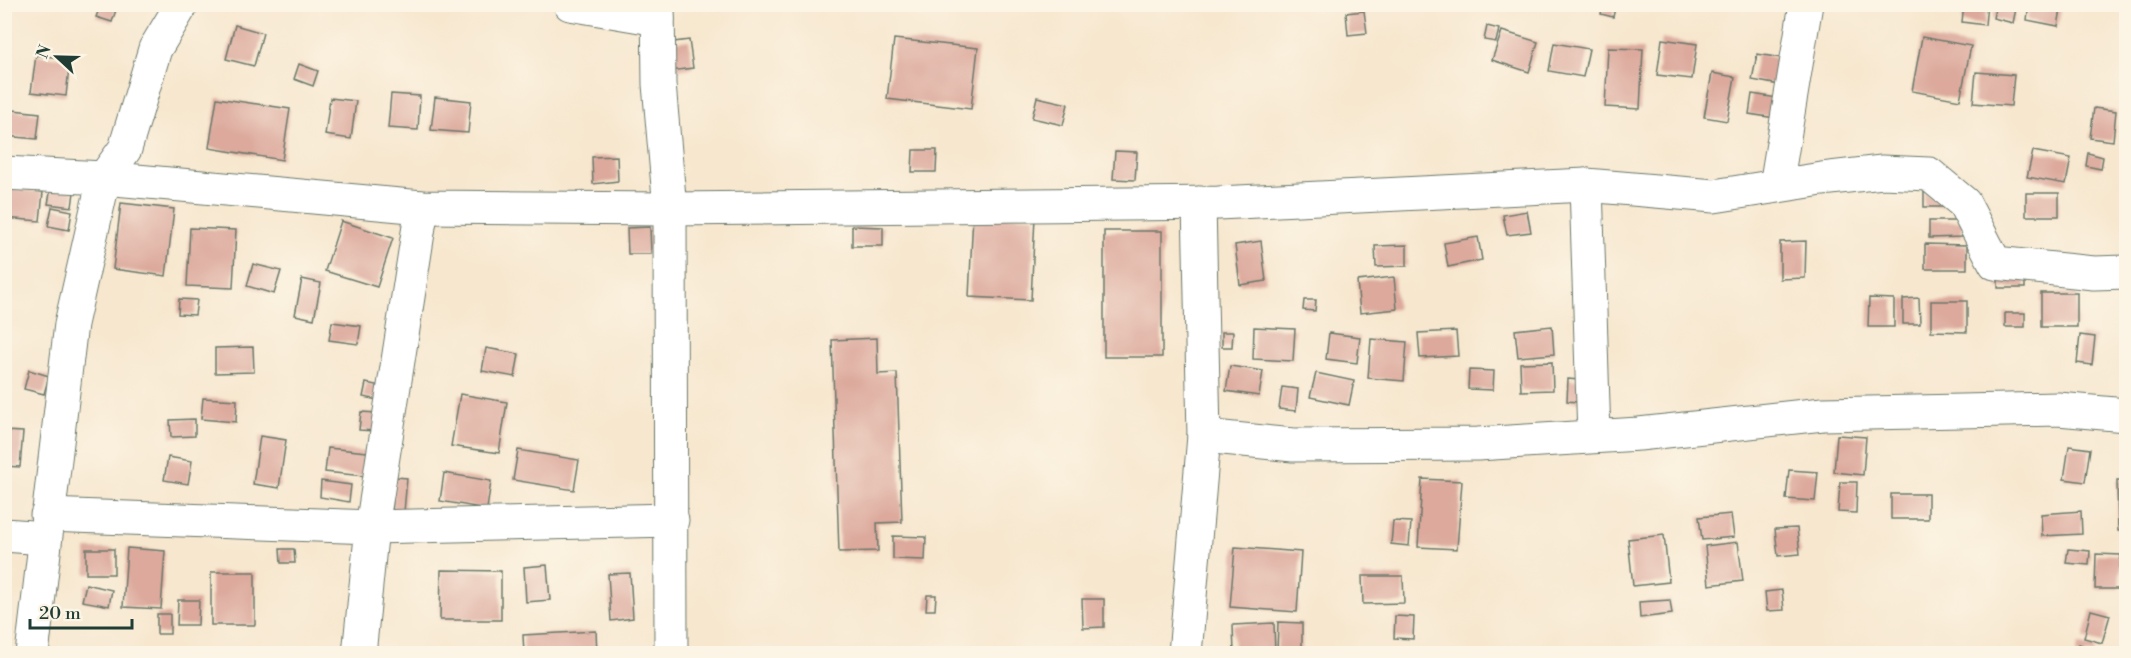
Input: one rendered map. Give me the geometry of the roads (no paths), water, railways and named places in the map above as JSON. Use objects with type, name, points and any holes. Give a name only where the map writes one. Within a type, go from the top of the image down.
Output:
[{"type":"street","points":[[32,654],[71,324],[105,178],[125,149],[154,50],[182,4]]},
{"type":"street","points":[[570,4],[658,12],[659,84],[670,209],[671,654]]},
{"type":"street","points":[[1776,186],[1806,4]]},
{"type":"street","points":[[4,173],[105,178],[422,207],[670,209],[1199,203],[1586,185],[1714,196],[1882,172],[1929,174],[1964,203],[1995,263],[2094,273],[2127,272]]},
{"type":"street","points":[[1586,185],[1594,436]]},
{"type":"street","points":[[1185,654],[1204,436],[1199,203]]},
{"type":"street","points":[[360,654],[372,527],[422,207]]},
{"type":"street","points":[[1204,436],[1293,445],[1478,444],[1639,434],[1823,414],[2058,409],[2127,415]]},
{"type":"street","points":[[4,535],[46,526],[372,527],[672,520]]}]
